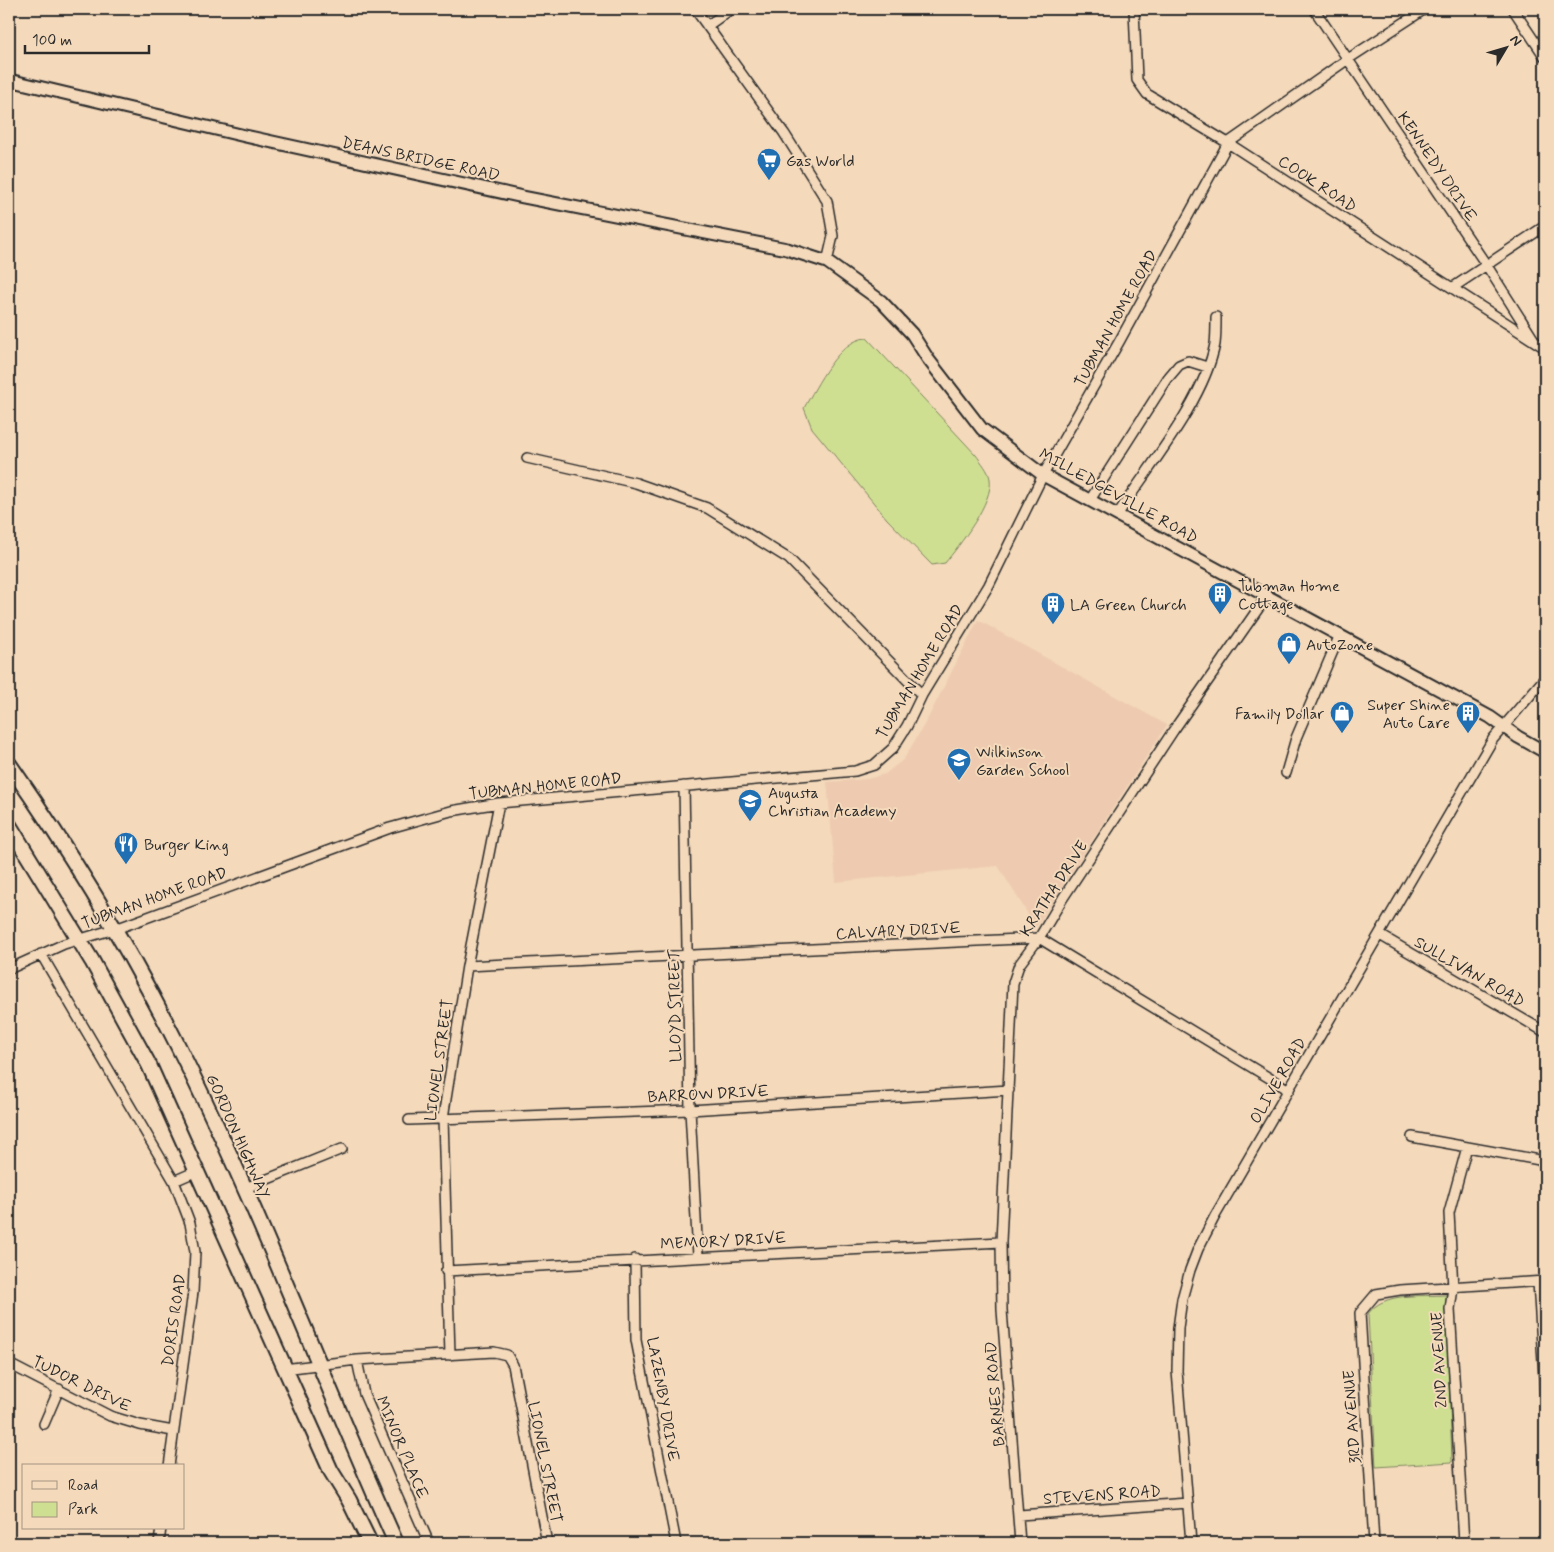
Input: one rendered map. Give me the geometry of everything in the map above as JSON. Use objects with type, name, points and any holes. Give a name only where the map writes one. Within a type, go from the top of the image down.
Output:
[{"type":"highway","name":"GORDON HIGHWAY","points":[[9,764],[67,851],[114,929],[177,1044],[244,1189],[396,1543]]},
{"type":"highway","points":[[9,825],[79,939],[149,1065],[363,1543]]},
{"type":"highway","points":[[331,1471],[350,1500],[370,1543]]},
{"type":"main road","name":"DEANS BRIDGE ROAD","points":[[9,80],[254,138],[523,197],[787,249],[827,262]]},
{"type":"main road","name":"MILLEDGEVILLE ROAD","points":[[827,262],[881,301],[912,334],[928,359],[982,429],[1043,475],[1118,514],[1339,637],[1490,717],[1504,728],[1545,752]]},
{"type":"street","points":[[695,9],[784,133],[827,202],[833,236],[827,262]]},
{"type":"street","points":[[708,26],[731,9]]},
{"type":"street","name":"COOK ROAD","points":[[1134,9],[1137,80],[1147,94],[1228,142],[1545,348]]},
{"type":"street","name":"KENNEDY DRIVE","points":[[1314,9],[1487,266],[1535,342]]},
{"type":"street","name":"TUBMAN HOME ROAD","points":[[9,969],[79,939],[114,929],[390,828],[451,810],[499,803],[855,771],[874,765],[893,748],[907,726],[922,695],[989,585],[1043,475],[1119,342],[1228,142],[1348,59],[1425,9]]},
{"type":"street","points":[[1513,9],[1545,57]]},
{"type":"street","points":[[1452,288],[1545,226]]},
{"type":"street","points":[[1118,514],[1177,427],[1197,392],[1208,367],[1215,344],[1216,317]]},
{"type":"street","points":[[1090,500],[1173,372],[1188,361],[1208,367]]},
{"type":"street","points":[[527,458],[636,483],[707,508],[789,559],[922,695]]},
{"type":"street","name":"KRATHA DRIVE","points":[[1001,1242],[1013,983],[1019,965],[1039,938],[1162,748],[1267,596]]},
{"type":"street","points":[[1286,773],[1296,738],[1339,637]]},
{"type":"street","name":"OLIVE ROAD","points":[[1191,1543],[1177,1371],[1178,1328],[1182,1299],[1205,1234],[1493,739],[1545,678]]},
{"type":"street","name":"LLOYD STREET","points":[[684,786],[689,956],[690,1110],[698,1256]]},
{"type":"street","name":"LIONEL STREET","points":[[450,1355],[446,1271],[443,1118],[467,966],[499,803]]},
{"type":"street","name":"SULLIVAN ROAD","points":[[1380,935],[1545,1032]]},
{"type":"street","points":[[1039,938],[1289,1090]]},
{"type":"street","name":"CALVARY DRIVE","points":[[467,966],[1039,938]]},
{"type":"street","name":"DORIS ROAD","points":[[41,954],[174,1182],[190,1223],[195,1269],[169,1464]]},
{"type":"street","name":"BARROW DRIVE","points":[[409,1120],[690,1110],[1009,1090]]},
{"type":"street","points":[[1412,1137],[1545,1161]]},
{"type":"street","name":"2ND AVENUE","points":[[1464,1543],[1450,1309],[1453,1288],[1449,1212],[1467,1147]]},
{"type":"street","points":[[244,1189],[342,1149]]},
{"type":"street","points":[[174,1182],[197,1171]]},
{"type":"street","name":"MEMORY DRIVE","points":[[446,1271],[635,1259],[1001,1242]]},
{"type":"street","name":"BARNES ROAD","points":[[1001,1242],[1002,1310],[1020,1543]]},
{"type":"street","name":"LAZENBY DRIVE","points":[[635,1259],[636,1340],[676,1543]]},
{"type":"street","points":[[1453,1288],[1542,1282],[1545,1394]]},
{"type":"street","name":"3RD AVENUE","points":[[1374,1543],[1360,1314],[1376,1294],[1400,1290],[1453,1288]]},
{"type":"street","name":"LIONEL STREET","points":[[284,1369],[357,1360],[500,1352],[507,1355],[512,1361],[547,1543]]},
{"type":"street","name":"MINOR PLACE","points":[[357,1360],[364,1394],[429,1543]]},
{"type":"street","name":"TUDOR DRIVE","points":[[9,1364],[110,1416],[140,1426],[173,1431]]},
{"type":"street","points":[[44,1424],[59,1389]]},
{"type":"street","name":"STEVENS ROAD","points":[[1019,1515],[1188,1503]]},
{"type":"street","points":[[159,1543],[161,1530]]},
{"type":"shaded area","points":[[978,620],[1167,725],[1036,927],[998,866],[836,882],[827,782],[867,779],[885,774],[904,759],[928,718]]},
{"type":"green space","points":[[867,338],[976,455],[989,476],[990,488],[981,511],[945,563],[932,565],[887,519],[812,428],[804,408],[822,376],[838,355],[857,340]]},
{"type":"green space","points":[[1446,1295],[1452,1462],[1376,1467],[1368,1314],[1375,1307],[1393,1298]]},
{"type":"place","name":"Gas World","points":[[769,181]]},
{"type":"place","name":"Tubman Home Cottage","points":[[1220,615]]},
{"type":"place","name":"LA Green Church","points":[[1053,625]]},
{"type":"place","name":"AutoZone","points":[[1289,665]]},
{"type":"place","name":"Family Dollar","points":[[1342,734]]},
{"type":"place","name":"Super Shine Auto Care","points":[[1468,734]]},
{"type":"place","name":"Wilkinson Garden School","points":[[959,781]]},
{"type":"place","name":"Augusta Christian Academy","points":[[750,822]]},
{"type":"place","name":"Burger King","points":[[126,865]]}]
